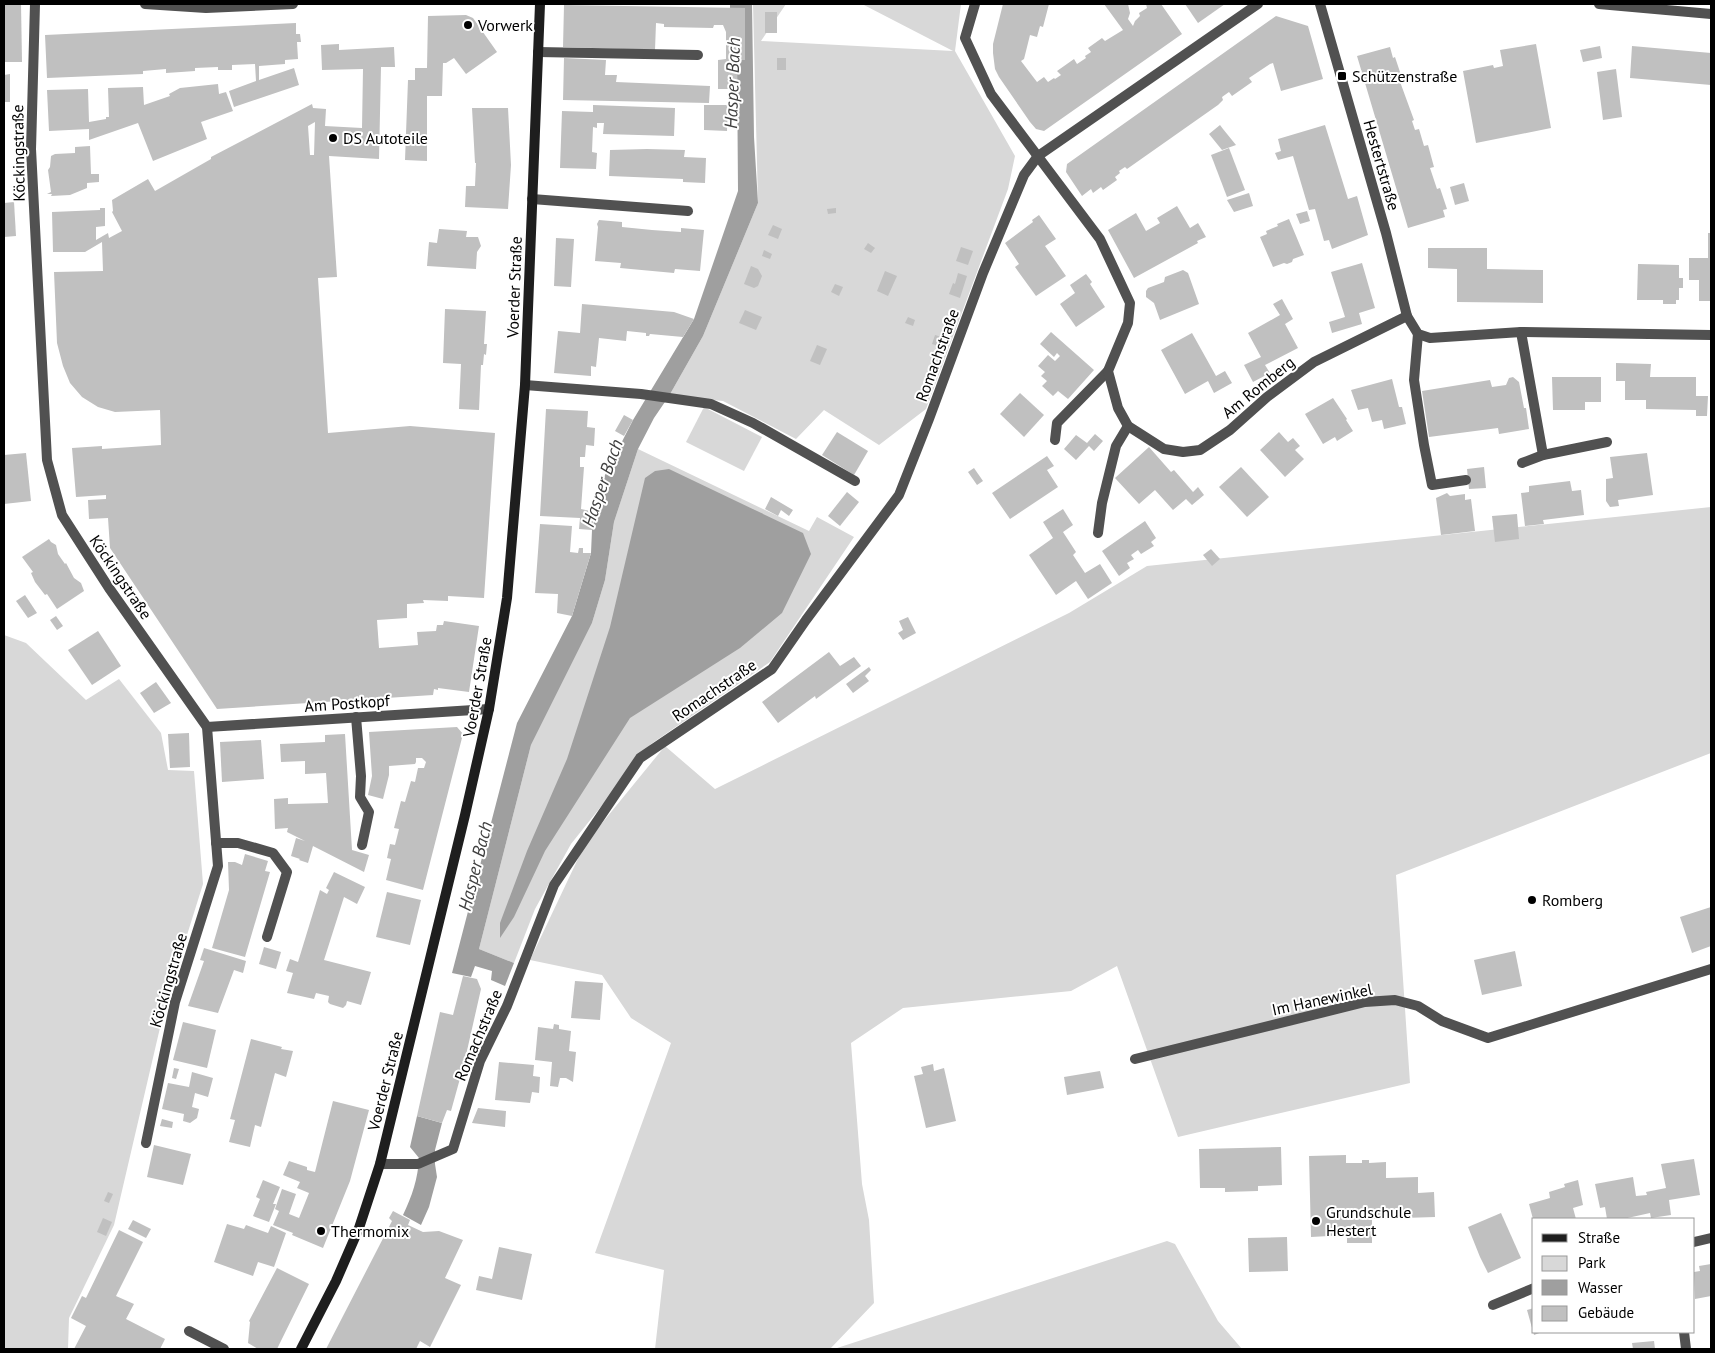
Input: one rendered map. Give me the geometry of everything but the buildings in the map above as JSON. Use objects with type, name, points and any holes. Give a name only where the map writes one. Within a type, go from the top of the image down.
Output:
[{"type":"main road","name":"Voerder Straße","points":[[301,1349],[336,1282],[359,1228],[380,1164],[489,709],[507,598],[525,385],[540,4]]},
{"type":"street","name":"Köckingstraße","points":[[36,4],[31,149],[47,460],[62,516],[109,588],[207,727],[218,866],[175,1002],[146,1143]]},
{"type":"street","points":[[145,4],[206,8],[293,4]]},
{"type":"street","points":[[975,4],[965,38],[991,94],[1100,239],[1130,303],[1128,323],[1108,371],[1057,423],[1054,440]]},
{"type":"street","name":"Romachstraße","points":[[380,1164],[418,1164],[453,1149],[480,1061],[507,1006],[554,885],[640,758],[772,669],[899,495],[983,273],[1024,175],[1038,156],[1258,4]]},
{"type":"street","name":"Hestertstraße","points":[[1320,4],[1386,233],[1407,316],[1418,334]]},
{"type":"street","points":[[1599,4],[1711,14]]},
{"type":"street","points":[[538,52],[698,55]]},
{"type":"street","points":[[532,199],[688,211]]},
{"type":"street","name":"Am Romberg","points":[[1128,426],[1164,449],[1183,452],[1200,450],[1230,430],[1267,397],[1314,362],[1407,316]]},
{"type":"street","points":[[1521,332],[1543,456]]},
{"type":"street","points":[[1466,480],[1432,485],[1414,380],[1418,334],[1430,338],[1521,332],[1711,334]]},
{"type":"street","points":[[1098,533],[1102,503],[1116,446],[1128,426],[1118,408],[1108,371]]},
{"type":"street","points":[[525,385],[641,394],[711,404],[753,423],[855,482]]},
{"type":"street","points":[[1522,463],[1543,456],[1607,442]]},
{"type":"street","name":"Am Postkopf","points":[[207,727],[489,709]]},
{"type":"street","points":[[356,717],[361,776],[360,797],[368,812],[362,845]]},
{"type":"street","points":[[216,843],[238,843],[273,852],[287,872],[268,937]]},
{"type":"street","name":"Im Hanewinkel","points":[[1135,1059],[1365,1002],[1395,1000],[1418,1006],[1442,1021],[1488,1038],[1711,969]]},
{"type":"street","points":[[1695,1242],[1711,1238]]},
{"type":"street","points":[[1493,1305],[1532,1289]]},
{"type":"street","points":[[189,1331],[224,1349]]},
{"type":"street","points":[[1684,1333],[1686,1349]]},
{"type":"green space","points":[[753,4],[786,4],[761,41],[953,51],[862,4],[961,4],[955,51],[1015,156],[1008,189],[926,409],[879,445],[824,410],[796,439],[723,401],[669,396],[703,336],[758,203]]},
{"type":"green space","points":[[704,407],[762,437],[744,471],[686,442]]},
{"type":"green space","points":[[638,449],[809,531],[817,517],[854,537],[770,662],[651,744],[571,844],[535,909],[514,963],[479,949],[531,745],[592,623],[605,580],[614,522]]},
{"type":"green space","points":[[1711,507],[1711,753],[1396,875],[1410,1083],[1178,1137],[1117,966],[1071,991],[903,1008],[851,1043],[862,1184],[869,1220],[874,1303],[830,1349],[655,1349],[664,1270],[595,1253],[671,1043],[631,1018],[602,975],[530,960],[585,844],[665,746],[715,789],[1069,613],[1147,566]]},
{"type":"green space","points":[[4,635],[26,643],[86,700],[119,679],[161,733],[168,770],[194,771],[203,884],[166,1002],[114,1225],[69,1318],[68,1349],[4,1349]]},
{"type":"green space","points":[[1167,1241],[1175,1244],[1218,1321],[1242,1349],[834,1349]]},
{"type":"water","points":[[730,4],[752,4],[754,137],[758,203],[703,336],[669,396],[654,418],[638,449],[614,522],[605,580],[592,623],[531,745],[479,949],[514,963],[505,986],[491,980],[492,971],[475,966],[471,977],[452,973],[517,723],[572,616],[591,553],[592,530],[605,475],[633,420],[694,319],[738,191],[737,60],[745,60],[745,9],[730,8]]},
{"type":"water","points":[[669,469],[803,533],[811,554],[782,613],[740,648],[630,718],[545,851],[514,917],[500,938],[500,923],[527,851],[567,759],[610,627],[645,478],[655,471]]},
{"type":"water","points":[[417,1116],[442,1123],[435,1150],[437,1177],[429,1207],[421,1225],[403,1215],[414,1187],[418,1166],[419,1158],[410,1147]]},
{"type":"place","name":"Vorwerk","points":[[468,25]]},
{"type":"place","name":"Schützenstraße","points":[[1342,76]]},
{"type":"place","name":"DS Autoteile","points":[[333,138]]},
{"type":"place","name":"Romberg","points":[[1532,900]]},
{"type":"place","name":"Grundschule Hestert","points":[[1316,1221]]},
{"type":"place","name":"Thermomix","points":[[321,1231]]},
{"type":"water label","name":"Hasper Bach","points":[[732,83]]},
{"type":"water label","name":"Hasper Bach","points":[[602,483]]},
{"type":"water label","name":"Hasper Bach","points":[[475,866]]}]
